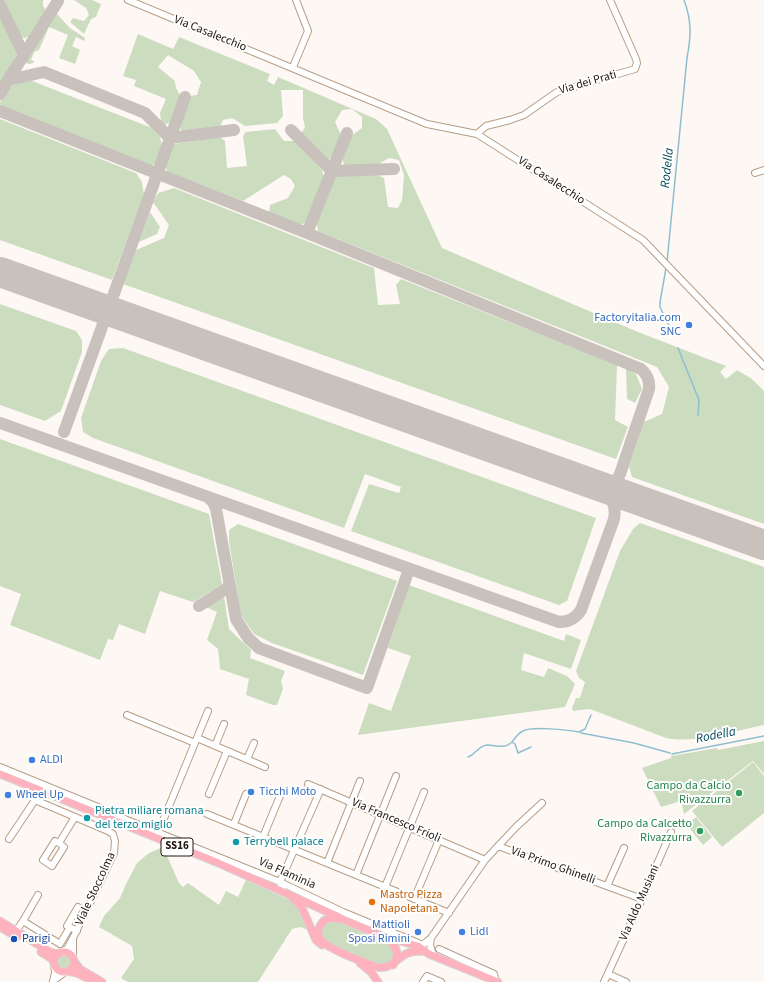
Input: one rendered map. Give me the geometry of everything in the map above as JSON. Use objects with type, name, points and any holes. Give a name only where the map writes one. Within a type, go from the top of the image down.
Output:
[{"type":"main road","name":"Via Flaminia","points":[[0,774],[84,806],[286,893],[385,938],[394,944],[397,956],[390,966],[377,967],[324,946],[316,940],[302,908],[286,893]]},
{"type":"main road","name":"Via Flaminia","points":[[336,950],[322,941],[319,935],[319,929],[321,924],[326,920],[332,918],[342,919]]},
{"type":"main road","points":[[0,921],[50,952],[67,952],[80,969],[102,982]]},
{"type":"main road","points":[[0,927],[47,955],[52,959],[58,970],[77,973],[94,982]]},
{"type":"main road","name":"Via Flaminia","points":[[385,938],[421,946],[433,955],[497,982]]},
{"type":"main road","points":[[379,982],[382,973],[390,966],[421,946]]},
{"type":"main road","points":[[54,964],[55,958],[59,953]]},
{"type":"main road","points":[[354,958],[371,972],[379,982]]},
{"type":"main road","points":[[66,972],[72,968],[73,959]]},
{"type":"street","name":"Via Casalecchio","points":[[128,0],[427,124],[478,134],[643,240],[764,366]]},
{"type":"street","points":[[293,68],[308,30],[296,0]]},
{"type":"street","name":"Via dei Prati","points":[[478,134],[480,130],[486,126],[524,115],[557,92],[635,69],[637,63],[636,59],[610,0]]},
{"type":"street","points":[[755,173],[764,170]]},
{"type":"street","points":[[158,833],[208,711]]},
{"type":"street","points":[[127,715],[196,741],[215,746],[265,767]]},
{"type":"street","points":[[215,746],[224,724]]},
{"type":"street","points":[[247,760],[254,743]]},
{"type":"street","points":[[209,794],[227,751]]},
{"type":"street","name":"Via Flaminia","points":[[0,767],[84,806],[98,807],[280,882],[343,912],[379,926],[421,946]]},
{"type":"street","points":[[356,875],[396,776]]},
{"type":"street","points":[[327,863],[360,781]]},
{"type":"street","name":"Via Francesco Frioli","points":[[308,784],[485,860]]},
{"type":"street","points":[[286,893],[280,882],[321,789]]},
{"type":"street","points":[[263,836],[282,791]]},
{"type":"street","points":[[385,887],[424,792]]},
{"type":"street","points":[[234,824],[246,794]]},
{"type":"street","name":"Viale Stoccolma","points":[[9,839],[34,800],[112,834],[116,848],[110,863],[67,949],[59,953]]},
{"type":"street","points":[[421,946],[431,938],[485,860],[516,827],[542,803]]},
{"type":"street","points":[[207,814],[449,913]]},
{"type":"street","points":[[59,843],[75,817]]},
{"type":"street","name":"Via Aldo Musiani","points":[[604,982],[671,832]]},
{"type":"street","points":[[414,899],[439,840]]},
{"type":"street","name":"Via Primo Ghinelli","points":[[498,846],[642,899]]},
{"type":"street","name":"Via Primo Ghinelli","points":[[608,886],[624,848]]},
{"type":"street","points":[[16,931],[38,895]]},
{"type":"street","points":[[76,931],[67,926],[78,907]]},
{"type":"street","points":[[23,921],[60,944],[70,927]]},
{"type":"street","name":"Viale Stoccolma","points":[[73,938],[73,959]]},
{"type":"street","points":[[431,938],[430,945],[433,955]]},
{"type":"street","name":"Via Flaminia","points":[[439,949],[494,974],[497,982]]},
{"type":"street","points":[[53,981],[54,964]]},
{"type":"street","points":[[53,981],[66,972]]},
{"type":"street","points":[[608,974],[626,982]]},
{"type":"street","points":[[425,979],[441,982]]},
{"type":"green space","points":[[2,0],[43,0],[43,6],[46,10],[29,37],[24,38],[20,36]]},
{"type":"green space","points":[[74,0],[92,0],[101,4],[96,17],[91,19],[84,34],[70,22],[73,18],[84,21],[89,15],[86,8]]},
{"type":"green space","points":[[0,14],[18,52],[0,85]]},
{"type":"green space","points":[[53,14],[57,14],[70,28],[85,38],[84,41],[76,37],[72,46],[80,50],[75,64],[59,58],[68,35],[49,27],[39,50],[34,52],[31,60],[34,61],[33,63],[26,63],[24,61]]},
{"type":"green space","points":[[138,34],[173,49],[179,37],[270,74],[267,81],[274,85],[278,77],[376,119],[387,129],[442,248],[638,332],[726,366],[720,372],[726,379],[737,370],[752,379],[764,391],[764,524],[632,477],[629,467],[644,422],[662,414],[669,387],[657,367],[318,231],[317,224],[332,180],[338,175],[377,175],[384,178],[388,207],[398,208],[402,200],[404,175],[399,160],[389,158],[377,165],[344,165],[342,157],[351,136],[362,128],[362,117],[352,109],[342,110],[335,122],[341,135],[334,155],[329,159],[322,158],[301,134],[305,127],[303,118],[303,90],[281,90],[283,116],[277,123],[245,126],[232,118],[223,120],[219,129],[186,132],[181,130],[179,123],[190,96],[197,95],[201,82],[194,71],[168,55],[158,67],[175,81],[176,88],[180,95],[170,122],[165,125],[161,122],[160,113],[166,99],[134,86],[136,80],[123,76]]},
{"type":"green space","points":[[27,79],[152,128],[160,137],[162,146],[157,162],[151,166],[1,106],[0,102],[8,87]]},
{"type":"green space","points":[[0,119],[136,173],[142,182],[144,194],[112,280],[0,240]]},
{"type":"green space","points":[[275,129],[284,141],[296,141],[322,170],[324,178],[307,222],[300,225],[269,213],[270,205],[288,198],[295,186],[291,179],[284,175],[243,201],[168,172],[165,167],[174,144],[220,137],[225,141],[227,168],[247,166],[243,136],[246,132]]},
{"type":"green space","points":[[174,188],[374,268],[378,305],[400,304],[396,285],[401,279],[617,365],[615,420],[628,427],[616,459],[123,284],[136,250],[164,238],[169,225],[153,202],[158,193]]},
{"type":"green space","points":[[150,212],[160,227],[157,234],[139,242]]},
{"type":"green space","points":[[0,304],[76,331],[82,340],[82,352],[61,411],[45,421],[0,405]]},
{"type":"green space","points":[[123,348],[596,518],[567,601],[559,605],[351,531],[369,484],[399,493],[401,487],[365,474],[344,528],[93,438],[83,432],[81,418],[101,361],[109,349]]},
{"type":"green space","points":[[626,368],[636,374],[642,389],[635,403],[627,399]]},
{"type":"green space","points":[[0,439],[209,514],[222,584],[193,602],[160,591],[145,634],[119,624],[113,640],[108,639],[100,660],[10,625],[21,594],[0,586]]},
{"type":"green space","points":[[640,523],[764,567],[764,725],[715,736],[678,739],[666,738],[590,709],[573,711],[572,708],[576,698],[580,698],[585,682],[579,678],[576,671],[620,551],[633,529]]},
{"type":"green space","points":[[238,524],[397,581],[363,675],[272,643],[254,634],[241,615],[229,541],[229,530]]},
{"type":"green space","points":[[409,585],[564,641],[566,634],[581,640],[571,669],[524,653],[521,670],[544,677],[548,668],[567,676],[575,684],[565,707],[358,735],[369,703],[391,711],[411,656],[388,648]]},
{"type":"green space","points":[[224,596],[229,629],[251,650],[250,658],[285,671],[281,681],[283,689],[277,705],[273,705],[246,695],[249,679],[220,669],[218,649],[207,640],[217,612],[206,607]]},
{"type":"green space","points":[[764,741],[764,774],[753,761],[684,814],[681,801],[661,807],[642,768],[671,758],[671,756],[717,748],[718,750]]},
{"type":"green space","name":"Campo da Calcio Rivazzurra","points":[[753,762],[764,776],[764,813],[722,847],[692,811]]},
{"type":"green space","name":"Campo da Calcetto Rivazzurra","points":[[696,817],[712,837],[703,845],[687,825]]},
{"type":"green space","points":[[163,847],[179,883],[183,887],[188,883],[219,905],[226,891],[238,897],[246,880],[292,901],[300,910],[308,930],[300,927],[292,929],[258,982],[128,982],[121,978],[134,959],[132,946],[99,927],[104,916],[120,898],[137,863],[149,853]]},
{"type":"green space","points":[[337,921],[389,943],[395,953],[391,962],[380,965],[328,943],[322,936],[321,930],[327,922]]},
{"type":"green space","points":[[64,956],[68,958],[70,962],[68,966],[64,968],[60,966],[58,962],[60,958]]},
{"type":"waterway","name":"Rodella","points":[[667,262],[690,36],[690,22],[684,0]]},
{"type":"waterway","name":"Rodella","points":[[666,268],[660,307],[674,336]]},
{"type":"waterway","name":"Rodella","points":[[678,348],[699,400],[698,415]]},
{"type":"waterway","name":"Rodella","points":[[512,742],[523,731],[534,729],[579,732],[585,729],[591,715]]},
{"type":"waterway","name":"Rodella","points":[[581,733],[634,743],[670,753]]},
{"type":"waterway","name":"Rodella","points":[[672,754],[764,736]]},
{"type":"waterway","name":"Rodella","points":[[512,742],[515,744],[518,753],[531,747]]},
{"type":"waterway","name":"Rodella","points":[[468,757],[487,745],[506,746],[511,743]]},
{"type":"taxiway","points":[[8,80],[58,1]]},
{"type":"taxiway","points":[[0,5],[24,55]]},
{"type":"taxiway","points":[[0,94],[8,80],[44,72],[145,113],[170,138],[234,130]]},
{"type":"taxiway","points":[[64,432],[185,97]]},
{"type":"taxiway","points":[[0,111],[307,233],[641,369],[648,378],[649,389],[620,474],[612,485],[607,487],[599,486]]},
{"type":"taxiway","points":[[291,130],[332,171],[394,169]]},
{"type":"taxiway","points":[[307,233],[347,133]]},
{"type":"taxiway","points":[[0,423],[559,622],[572,619],[581,610],[614,519],[615,513],[612,500],[606,492],[598,486]]},
{"type":"taxiway","points":[[208,497],[213,502],[216,509],[236,619],[248,638],[259,648],[367,688],[407,575]]},
{"type":"taxiway","points":[[199,606],[230,586]]},
{"type":"runway","points":[[0,272],[764,545]]},
{"type":"place","name":"Factoryitalia.com SNC","points":[[689,325]]},
{"type":"place","name":"ALDI","points":[[32,760]]},
{"type":"place","name":"Ticchi Moto","points":[[251,792]]},
{"type":"place","name":"Campo da Calcio Rivazzurra","points":[[739,793]]},
{"type":"place","name":"Wheel Up","points":[[8,795]]},
{"type":"place","name":"Pietra miliare romana del terzo miglio","points":[[87,818]]},
{"type":"place","name":"Campo da Calcetto Rivazzurra","points":[[700,831]]},
{"type":"place","name":"Terrybell palace","points":[[236,842]]},
{"type":"place","name":"Mastro Pizza Napoletana","points":[[372,902]]},
{"type":"place","name":"Mattioli Sposi Rimini","points":[[418,932]]},
{"type":"place","name":"Lidl","points":[[462,932]]},
{"type":"place","name":"Parigi","points":[[14,939]]}]
